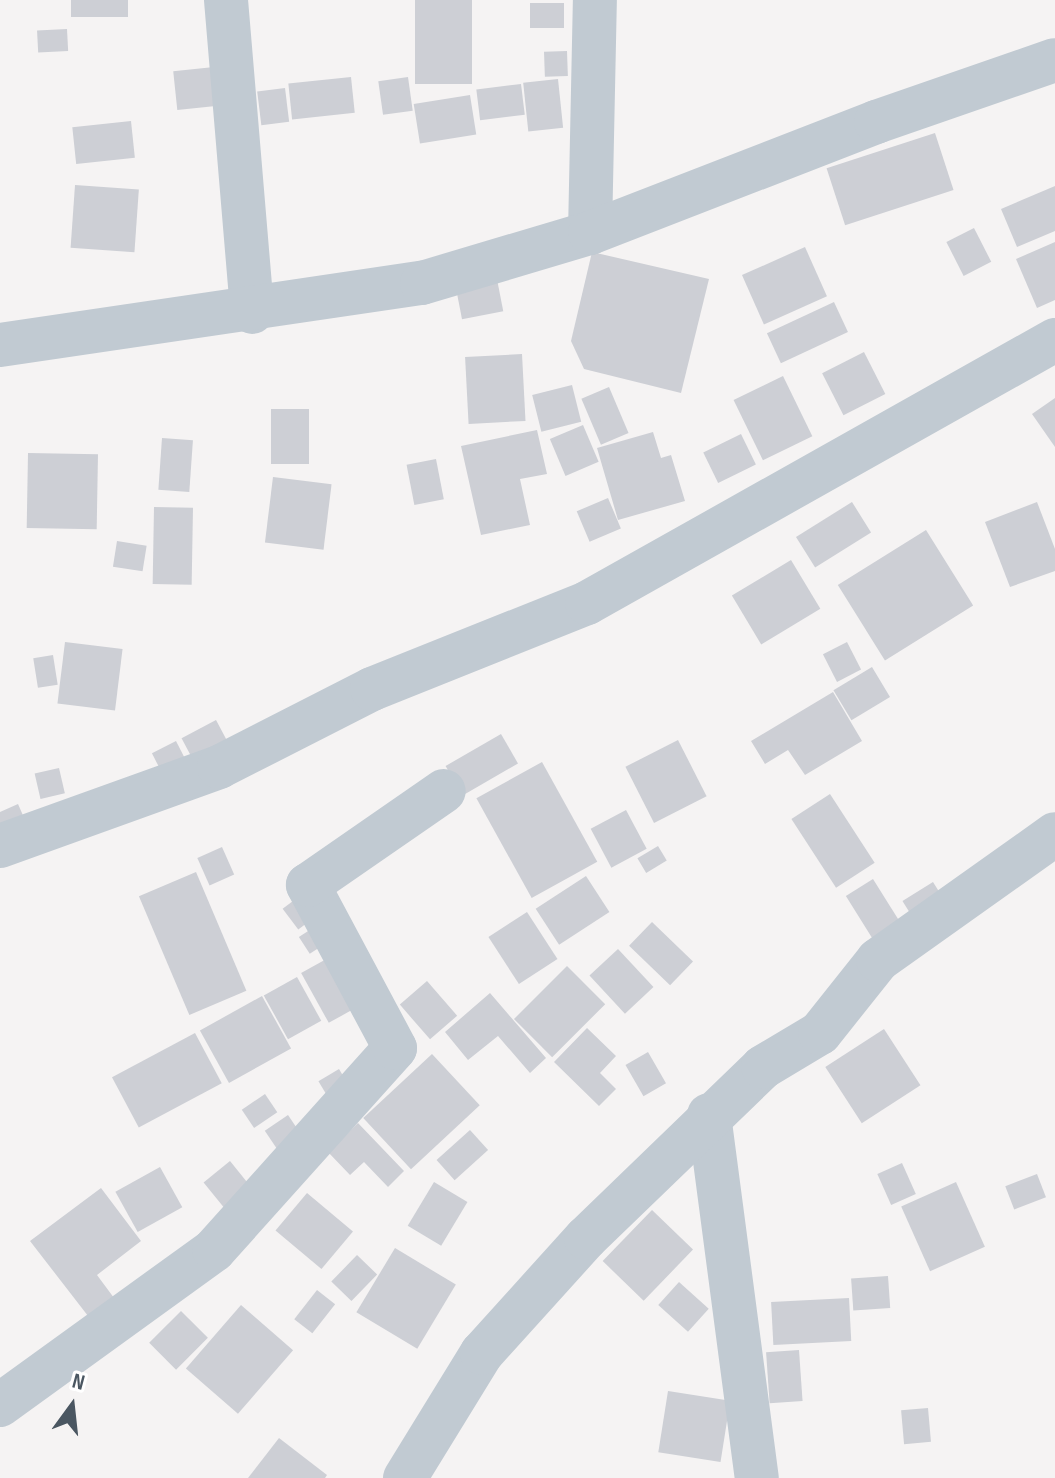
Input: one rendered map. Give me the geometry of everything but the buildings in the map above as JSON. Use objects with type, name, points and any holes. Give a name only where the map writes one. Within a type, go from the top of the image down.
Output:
[{"type":"street","points":[[226,0],[252,312]]},
{"type":"street","points":[[590,233],[595,0]]},
{"type":"street","points":[[0,345],[252,312],[422,283],[590,233],[876,122],[1055,60]]},
{"type":"street","points":[[0,846],[219,767],[372,689],[587,603],[1055,340]]},
{"type":"street","points":[[0,1405],[214,1250],[395,1048],[308,885],[444,791]]},
{"type":"street","points":[[405,1478],[482,1353],[586,1238],[709,1115],[763,1067],[820,1033],[878,960],[1055,834]]},
{"type":"street","points":[[709,1115],[757,1478]]}]
